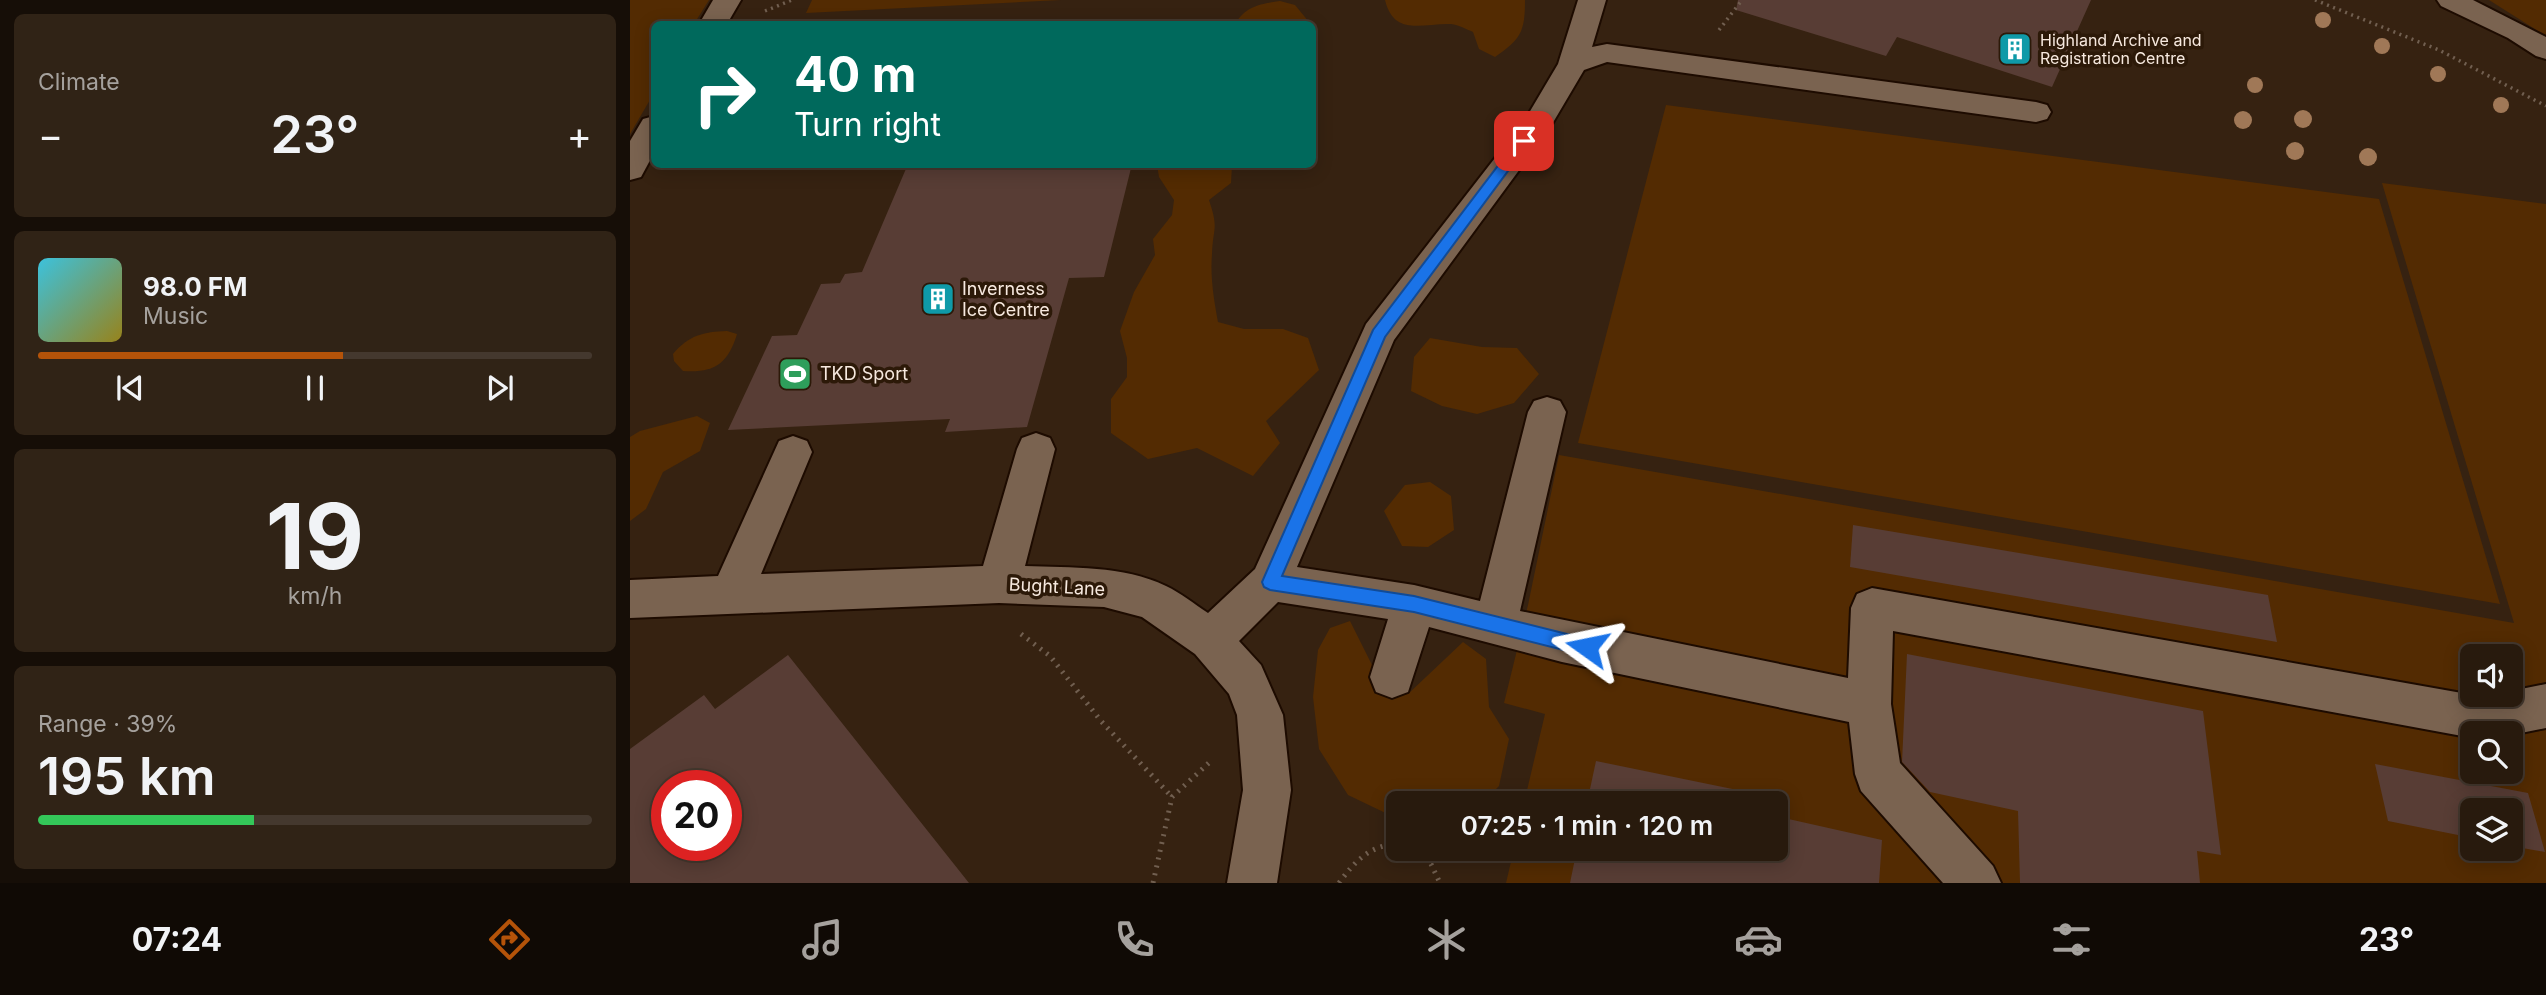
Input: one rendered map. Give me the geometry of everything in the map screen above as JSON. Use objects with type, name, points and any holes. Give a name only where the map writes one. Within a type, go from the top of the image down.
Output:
[{"type":"street","points":[[715,21],[726,0]]},
{"type":"street","points":[[1210,639],[1270,582],[1378,334],[1536,124],[1573,64],[1592,0]]},
{"type":"street","points":[[2451,0],[2518,32],[2546,50]]},
{"type":"street","points":[[1573,64],[1607,53],[2036,112]]},
{"type":"street","points":[[630,169],[651,131]]},
{"type":"street","points":[[1495,625],[1547,412]]},
{"type":"street","points":[[999,584],[1036,449]]},
{"type":"street","points":[[731,595],[793,452]]},
{"type":"street","points":[[1270,582],[1414,604],[1562,642],[1869,704]]},
{"type":"street","name":"Bught Lane","points":[[630,599],[999,584],[1104,588],[1153,600],[1210,639],[1245,680],[1260,715],[1267,790],[1252,883]]},
{"type":"street","points":[[1392,677],[1414,604]]},
{"type":"street","points":[[1976,883],[1878,774],[1869,704],[1872,608],[2482,718],[2546,706]]},
{"type":"path","points":[[2315,0],[2439,50],[2546,106]]},
{"type":"path","points":[[1012,632],[1023,634],[1051,656],[1101,721],[1172,797]]},
{"type":"path","points":[[1153,883],[1172,797],[1260,715]]},
{"type":"path","points":[[1339,883],[1357,858],[1386,843]]},
{"type":"path","points":[[1427,861],[1440,883]]},
{"type":"shaded area","points":[[630,0],[709,0],[696,21],[651,21],[651,98],[630,134]]},
{"type":"shaded area","points":[[812,0],[1061,0],[806,13]]},
{"type":"shaded area","points":[[1385,0],[1525,0],[1524,20],[1520,34],[1495,57],[1479,49],[1473,32],[1460,26],[1402,24],[1389,12]]},
{"type":"shaded area","points":[[2489,0],[2546,0],[2546,36]]},
{"type":"shaded area","points":[[1280,1],[1295,5],[1308,21],[1237,21],[1244,13],[1266,3]]},
{"type":"shaded area","points":[[1666,105],[2379,199],[2500,604],[1578,443]]},
{"type":"shaded area","points":[[1158,168],[1232,168],[1231,183],[1209,200],[1215,223],[1212,271],[1218,322],[1244,329],[1283,329],[1308,338],[1319,370],[1266,421],[1280,443],[1253,476],[1197,448],[1148,459],[1111,433],[1111,399],[1127,377],[1127,358],[1120,331],[1134,292],[1155,255],[1153,239],[1172,215],[1174,200],[1159,177]]},
{"type":"shaded area","points":[[2382,183],[2546,204],[2546,883],[1506,883],[1511,861],[1788,861],[1788,791],[1527,791],[1545,714],[1504,703],[1528,605],[1559,455],[2514,623]]},
{"type":"shaded area","points":[[727,331],[737,334],[733,344],[724,359],[711,368],[683,371],[674,361],[673,354],[691,339],[711,332]]},
{"type":"shaded area","points":[[1430,338],[1482,347],[1517,348],[1539,374],[1514,403],[1477,414],[1442,406],[1411,391],[1414,357]]},
{"type":"shaded area","points":[[697,416],[710,423],[700,451],[663,472],[646,509],[630,521],[630,437],[640,431]]},
{"type":"shaded area","points":[[1430,482],[1451,496],[1454,530],[1428,547],[1402,546],[1384,511],[1405,485]]},
{"type":"shaded area","points":[[1350,621],[1381,683],[1408,694],[1463,642],[1486,659],[1489,707],[1509,739],[1499,786],[1494,791],[1386,791],[1386,813],[1348,795],[1319,749],[1313,697],[1318,650],[1330,628]]},
{"type":"building","name":"Highland Archive and Registration Centre","points":[[1738,0],[2091,0],[2052,87],[1897,37],[1886,56],[1736,10]]},
{"type":"building","name":"Inverness Ice Centre","points":[[906,168],[1131,168],[1104,277],[1069,278],[1027,427],[945,432],[950,419],[728,430],[772,336],[797,335],[821,284],[840,283],[845,274],[862,272]]},
{"type":"building","points":[[1853,525],[2268,595],[2277,642],[1850,567]]},
{"type":"building","points":[[1907,654],[2203,711],[2221,855],[2197,851],[2200,883],[2020,883],[2018,811],[1930,792],[1902,762]]},
{"type":"building","points":[[788,655],[969,883],[630,883],[630,749],[704,695],[715,709]]},
{"type":"building","points":[[1596,761],[1742,791],[1590,791]]},
{"type":"building","points":[[2375,764],[2460,780],[2460,784],[2481,784],[2528,793],[2545,852],[2523,848],[2523,798],[2460,798],[2460,835],[2388,821]]},
{"type":"building","points":[[1788,819],[1882,840],[1879,883],[1570,883],[1575,861],[1788,861]]},
{"type":"place","name":"Highland Archive and Registration Centre","points":[[2015,49]]},
{"type":"place","name":"Inverness Ice Centre","points":[[938,299]]},
{"type":"place","name":"TKD Sport","points":[[795,374]]},
{"type":"route","points":[[1524,141],[1378,334],[1270,582],[1414,604],[1521,633],[1587,647]]}]
